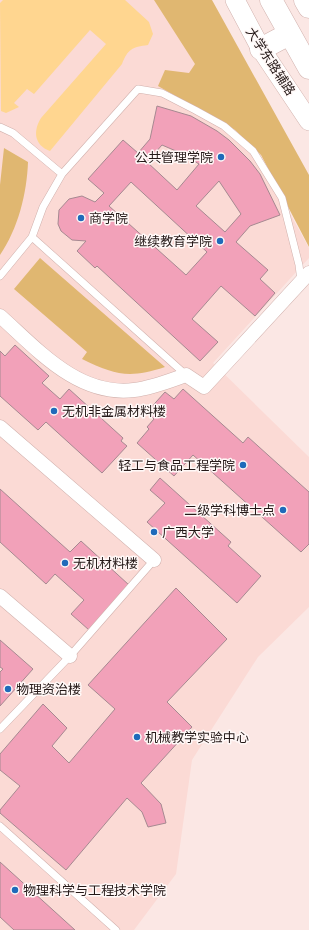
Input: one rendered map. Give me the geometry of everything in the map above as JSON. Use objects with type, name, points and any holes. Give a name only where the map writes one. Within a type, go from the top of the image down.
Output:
[{"type":"main road","points":[[271,0],[309,68]]},
{"type":"main road","points":[[305,0],[309,7]]},
{"type":"main road","points":[[261,49],[289,34]]},
{"type":"street","name":"大学东路辅路","points":[[235,0],[261,49],[309,121]]},
{"type":"street","points":[[0,316],[61,370],[79,380],[117,390],[133,390],[186,375],[204,387],[305,278]]},
{"type":"street","points":[[0,427],[154,560]]},
{"type":"street","points":[[0,596],[70,656]]},
{"type":"lane","points":[[0,276],[32,237],[44,207],[62,174],[138,89],[162,93],[224,126],[253,151],[282,198],[300,265],[305,278]]},
{"type":"lane","points":[[0,127],[13,133],[62,174]]},
{"type":"lane","points":[[32,237],[186,375]]},
{"type":"lane","points":[[0,729],[70,656],[154,560]]},
{"type":"lane","points":[[0,826],[116,930]]},
{"type":"shaded area","name":"广西大学","points":[[0,0],[172,0],[309,248],[309,258],[213,363],[309,457],[309,607],[258,657],[192,760],[176,874],[134,930],[0,930]]},
{"type":"shaded area","points":[[3,0],[125,0],[149,22],[153,34],[148,45],[134,48],[126,55],[122,64],[50,151],[41,145],[36,137],[38,123],[106,44],[90,30],[34,94],[27,89],[14,103],[19,107],[6,113],[1,111],[0,3]]},
{"type":"shaded area","points":[[154,0],[212,0],[309,175],[309,247],[261,155],[235,130],[158,86],[165,70],[189,73],[195,64]]},
{"type":"shaded area","points":[[4,148],[28,162],[26,186],[17,222],[0,255],[0,185]]},
{"type":"shaded area","points":[[40,258],[165,367],[141,373],[122,374],[104,369],[82,359],[87,352],[14,289]]},
{"type":"building","points":[[157,106],[191,116],[217,131],[229,140],[250,161],[260,174],[280,215],[250,226],[236,242],[268,270],[260,279],[275,293],[255,316],[221,286],[192,319],[218,342],[200,361],[97,266],[95,268],[77,251],[86,241],[72,240],[61,231],[58,224],[59,210],[69,199],[82,196],[95,202],[104,193],[88,179],[123,140],[138,153],[150,139]],"holes":[[[162,145],[183,154],[199,164],[177,190],[147,162]],[[219,181],[241,214],[225,232],[196,206]],[[131,182],[207,252],[186,275],[109,206]]]},
{"type":"building","name":"无机非金属材料楼","points":[[15,345],[49,376],[42,383],[60,399],[69,389],[123,438],[121,441],[127,446],[102,473],[46,422],[38,430],[0,396],[0,351],[5,356]]},
{"type":"building","name":"轻工与食品工程学院","points":[[183,389],[243,443],[248,437],[309,492],[309,544],[301,552],[193,455],[174,476],[137,443],[149,429],[147,427],[154,419],[147,412],[165,392],[174,399]]},
{"type":"building","points":[[160,478],[231,542],[228,546],[261,576],[237,603],[147,522],[165,503],[150,490]]},
{"type":"building","name":"无机材料楼","points":[[0,489],[70,552],[81,541],[129,585],[89,630],[71,614],[84,600],[55,574],[46,584],[0,542]]},
{"type":"building","name":"机械教学实验中心","points":[[176,588],[227,639],[167,702],[192,727],[141,783],[161,804],[166,823],[148,827],[142,812],[127,798],[66,870],[0,813],[0,810],[20,786],[0,770],[0,754],[43,704],[67,728],[52,746],[69,763],[115,709],[88,685]]},
{"type":"building","name":"物理资治楼","points":[[0,640],[33,669],[0,706],[0,672],[3,669],[0,667]]},
{"type":"building","name":"物理科学与工程技术学院","points":[[0,862],[75,930],[14,930],[0,917]]},
{"type":"place","name":"公共管理学院","points":[[221,157]]},
{"type":"place","name":"商学院","points":[[81,218]]},
{"type":"place","name":"继续教育学院","points":[[220,241]]},
{"type":"place","name":"无机非金属材料楼","points":[[54,411]]},
{"type":"place","name":"轻工与食品工程学院","points":[[243,465]]},
{"type":"place","name":"二级学科博士点","points":[[283,510]]},
{"type":"place","name":"广西大学","points":[[154,532]]},
{"type":"place","name":"无机材料楼","points":[[65,563]]},
{"type":"place","name":"物理资治楼","points":[[8,689]]},
{"type":"place","name":"机械教学实验中心","points":[[137,737]]},
{"type":"place","name":"物理科学与工程技术学院","points":[[15,890]]}]
